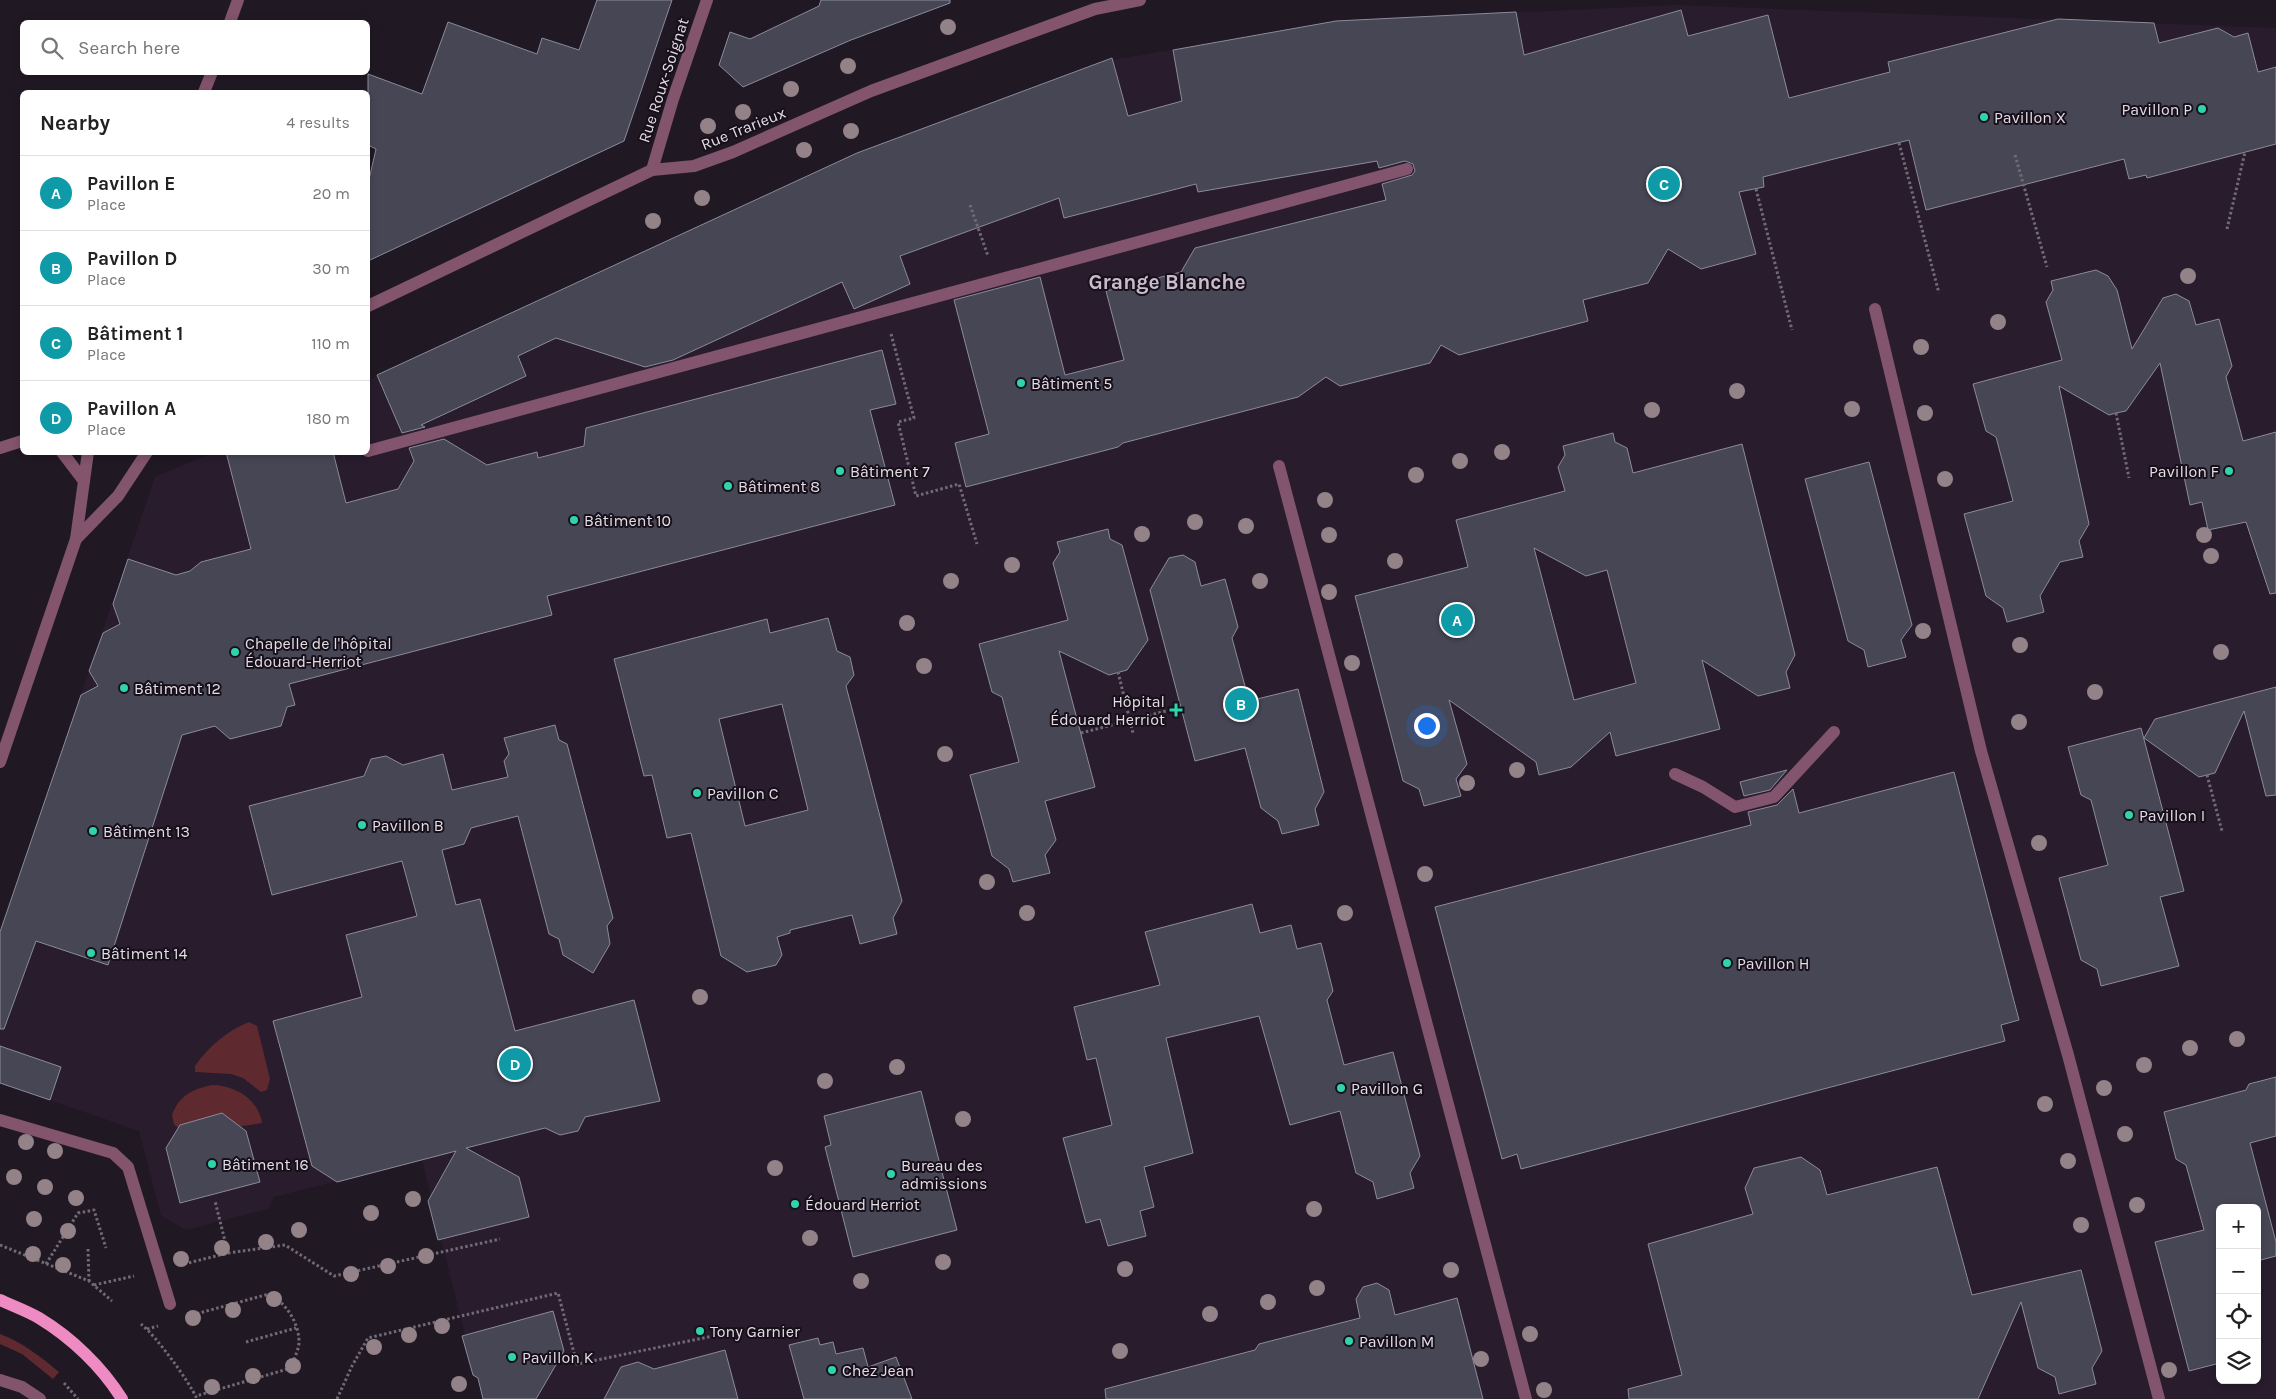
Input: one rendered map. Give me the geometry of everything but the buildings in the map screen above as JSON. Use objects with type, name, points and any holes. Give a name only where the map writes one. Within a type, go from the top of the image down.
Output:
[{"type":"main road","points":[[0,1300],[38,1318],[64,1336],[97,1364],[122,1399]]},
{"type":"street","points":[[231,20],[238,0]]},
{"type":"street","name":"Rue Roux-Soignat","points":[[652,170],[706,0]]},
{"type":"street","name":"Rue Trarieux","points":[[370,305],[652,170],[694,166],[733,152],[871,91],[1095,5],[1140,0]]},
{"type":"street","points":[[205,90],[211,75]]},
{"type":"street","points":[[370,450],[1407,169]]},
{"type":"street","points":[[1875,308],[1981,752],[2068,1055],[2159,1399]]},
{"type":"street","points":[[0,448],[20,442]]},
{"type":"street","points":[[64,455],[84,481]]},
{"type":"street","points":[[0,762],[76,539],[88,455]]},
{"type":"street","points":[[76,539],[118,496],[146,455]]},
{"type":"street","points":[[1279,466],[1526,1399]]},
{"type":"street","points":[[1675,774],[1703,787],[1735,807],[1774,797],[1834,732]]},
{"type":"street","points":[[0,1120],[113,1153],[128,1167],[170,1304]]},
{"type":"street","points":[[0,1380],[22,1387],[40,1399]]},
{"type":"path","points":[[1899,143],[1939,293]]},
{"type":"path","points":[[2227,228],[2245,152]]},
{"type":"path","points":[[2015,155],[2047,267]]},
{"type":"path","points":[[1756,188],[1792,330]]},
{"type":"path","points":[[970,205],[996,281]]},
{"type":"path","points":[[885,311],[914,418],[898,422],[916,496],[959,484],[977,544]]},
{"type":"path","points":[[2116,413],[2129,478]]},
{"type":"path","points":[[1118,672],[1133,733]]},
{"type":"path","points":[[1080,733],[1181,707]]},
{"type":"path","points":[[2208,774],[2222,832]]},
{"type":"path","points":[[46,1264],[78,1213],[94,1210],[106,1248]]},
{"type":"path","points":[[228,1253],[285,1245],[334,1276],[500,1239]]},
{"type":"path","points":[[0,1245],[88,1281],[112,1301]]},
{"type":"path","points":[[88,1249],[88,1281]]},
{"type":"path","points":[[337,1399],[352,1366],[368,1338],[558,1293],[577,1364],[728,1333]]},
{"type":"path","points":[[141,1324],[147,1329],[197,1398],[290,1368],[299,1342],[291,1314],[280,1299],[269,1294],[187,1316]]},
{"type":"path","points":[[147,1329],[163,1324]]},
{"type":"path","points":[[246,1342],[296,1328]]},
{"type":"path","points":[[64,1383],[78,1399]]},
{"type":"shaded area","name":"Hôpital Édouard Herriot","points":[[1677,5],[2276,28],[2276,1399],[483,1399],[477,1377],[473,1375],[463,1338],[465,1335],[441,1239],[437,1238],[428,1201],[431,1197],[422,1160],[274,1197],[268,1209],[186,1230],[161,1216],[139,1131],[0,1083],[0,932],[155,477],[206,455],[370,455],[370,379],[857,153],[1101,62],[1336,21]]},
{"type":"shaded area","points":[[249,1022],[257,1026],[270,1079],[267,1090],[261,1092],[243,1078],[231,1074],[195,1072],[195,1066],[212,1046],[226,1034]]},
{"type":"shaded area","points":[[212,1085],[237,1091],[251,1100],[260,1114],[262,1123],[229,1128],[222,1113],[180,1125],[178,1128],[174,1124],[172,1115],[178,1103],[192,1091]]},
{"type":"shaded area","points":[[0,1334],[38,1355],[59,1372],[53,1379],[22,1354],[0,1344]]},
{"type":"place","name":"Pavillon P","points":[[2202,109]]},
{"type":"place","name":"Pavillon X","points":[[1984,117]]},
{"type":"place","name":"Bâtiment 1","points":[[1664,184]]},
{"type":"place","name":"Bâtiment 5","points":[[1021,383]]},
{"type":"place","name":"Bâtiment 7","points":[[840,471]]},
{"type":"place","name":"Pavillon F","points":[[2229,471]]},
{"type":"place","name":"Bâtiment 8","points":[[728,486]]},
{"type":"place","name":"Bâtiment 10","points":[[574,520]]},
{"type":"place","name":"Pavillon E","points":[[1457,620]]},
{"type":"place","name":"Chapelle de l'hôpital Édouard-Herriot","points":[[235,652]]},
{"type":"place","name":"Bâtiment 12","points":[[124,688]]},
{"type":"place","name":"Pavillon D","points":[[1241,704]]},
{"type":"place","name":"Hôpital Édouard Herriot","points":[[1176,710]]},
{"type":"place","name":"Pavillon C","points":[[697,793]]},
{"type":"place","name":"Pavillon I","points":[[2129,815]]},
{"type":"place","name":"Pavillon B","points":[[362,825]]},
{"type":"place","name":"Bâtiment 13","points":[[93,831]]},
{"type":"place","name":"Bâtiment 14","points":[[91,953]]},
{"type":"place","name":"Pavillon H","points":[[1727,963]]},
{"type":"place","name":"Pavillon A","points":[[515,1064]]},
{"type":"place","name":"Pavillon G","points":[[1341,1088]]},
{"type":"place","name":"Bâtiment 16","points":[[212,1164]]},
{"type":"place","name":"Bureau des admissions","points":[[891,1174]]},
{"type":"place","name":"Édouard Herriot","points":[[795,1204]]},
{"type":"place","name":"Tony Garnier","points":[[700,1331]]},
{"type":"place","name":"Pavillon M","points":[[1349,1341]]},
{"type":"place","name":"Pavillon K","points":[[512,1357]]},
{"type":"place","name":"Chez Jean","points":[[832,1370]]},
{"type":"district","name":"Grange Blanche","points":[[1167,282]]}]
